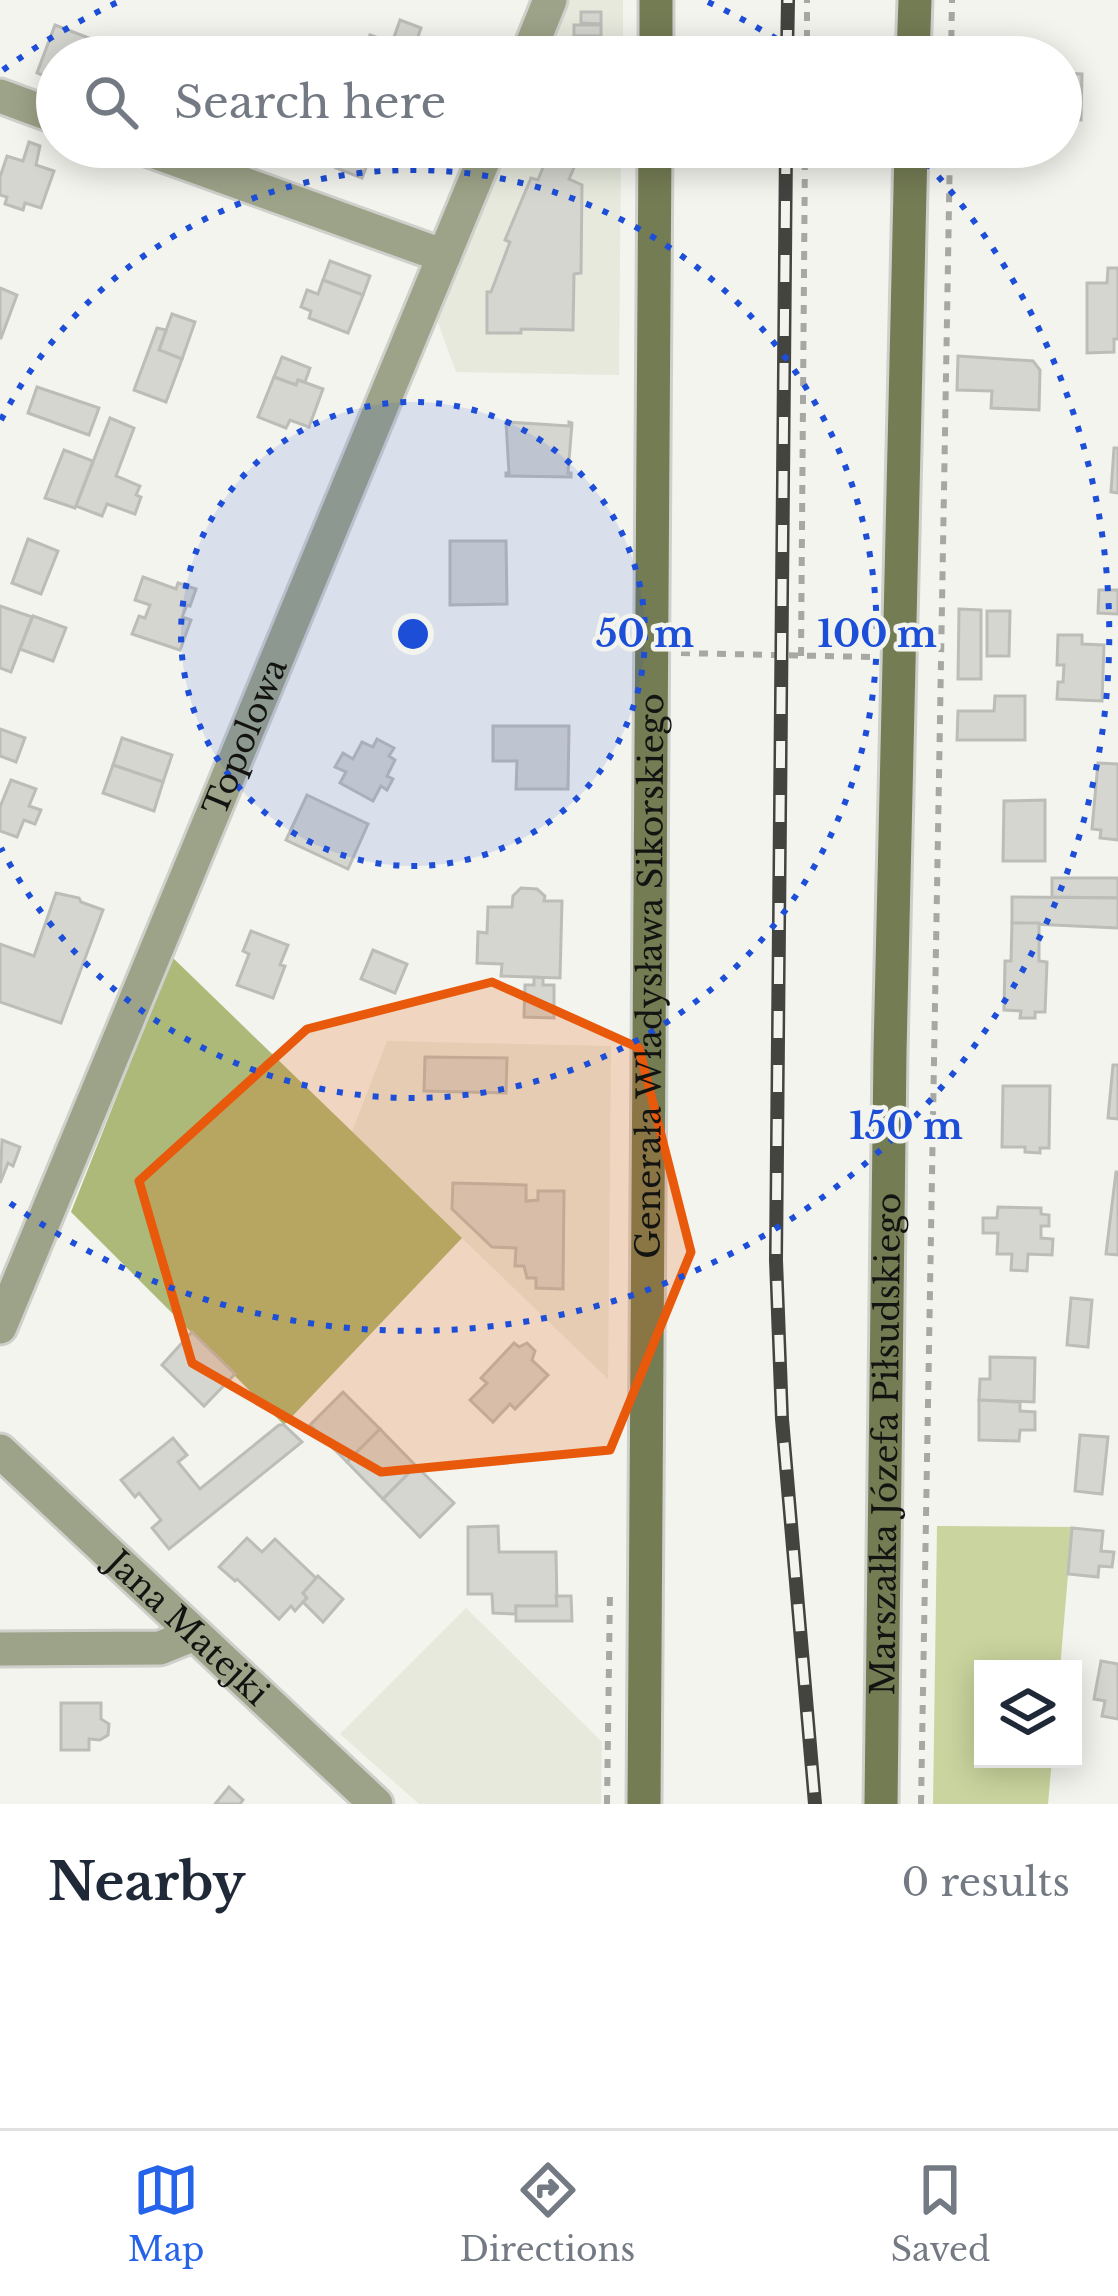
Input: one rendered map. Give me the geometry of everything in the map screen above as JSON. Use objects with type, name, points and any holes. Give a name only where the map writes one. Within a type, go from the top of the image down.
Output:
[{"type":"main road","points":[[656,0],[656,36]]},
{"type":"main road","points":[[914,36],[915,0]]},
{"type":"main road","name":"Generała Władysława Sikorskiego","points":[[644,1804],[655,168]]},
{"type":"main road","name":"Marszałka Józefa Piłsudskiego","points":[[881,1804],[898,657],[910,168]]},
{"type":"street","points":[[535,36],[550,0]]},
{"type":"street","points":[[0,96],[36,109]]},
{"type":"street","points":[[199,168],[444,256]]},
{"type":"street","name":"Topolowa","points":[[0,1327],[481,168]]},
{"type":"street","name":"Jana Matejki","points":[[0,1451],[376,1804]]},
{"type":"street","points":[[0,1649],[160,1648],[192,1634]]},
{"type":"path","points":[[807,0],[807,36]]},
{"type":"path","points":[[951,36],[952,0]]},
{"type":"path","points":[[801,656],[806,168]]},
{"type":"path","points":[[921,1804],[950,168]]},
{"type":"path","points":[[652,653],[898,657]]},
{"type":"highlighted area","points":[[492,982],[639,1048],[691,1252],[610,1450],[381,1472],[192,1363],[139,1181],[307,1029]]},
{"type":"shaded area","points":[[563,0],[623,0],[623,36],[548,36]]},
{"type":"shaded area","points":[[493,168],[621,168],[619,375],[456,372],[434,312]]},
{"type":"shaded area","points":[[387,1041],[611,1046],[608,1379],[352,1132]]},
{"type":"shaded area","points":[[466,1608],[602,1742],[601,1804],[419,1804],[340,1734]]},
{"type":"green space","points":[[172,957],[462,1238],[284,1425],[71,1212]]},
{"type":"green space","points":[[937,1526],[1072,1527],[1061,1660],[974,1660],[974,1768],[1051,1768],[1048,1804],[933,1804]]},
{"type":"building","points":[[581,12],[601,12],[601,24],[581,23]]},
{"type":"building","points":[[400,20],[421,28],[418,36],[394,36]]},
{"type":"building","points":[[55,25],[84,36],[51,36]]},
{"type":"building","points":[[574,25],[601,25],[601,36],[574,36]]},
{"type":"building","points":[[29,142],[36,145],[36,168],[54,171],[41,208],[25,203],[23,210],[5,204],[7,197],[0,195],[7,156],[23,161]]},
{"type":"building","points":[[336,168],[366,168],[362,178]]},
{"type":"building","points":[[543,168],[574,168],[569,179],[582,185],[581,273],[574,274],[573,330],[487,333],[487,292],[491,292],[510,242],[505,240],[531,178],[538,180]]},
{"type":"building","points":[[330,261],[370,276],[363,295],[323,280]]},
{"type":"building","points":[[1108,268],[1118,268],[1118,339],[1114,339],[1114,352],[1087,353],[1087,283],[1107,283]]},
{"type":"building","points":[[323,280],[363,295],[348,333],[309,318],[311,311],[301,307],[307,290],[318,294]]},
{"type":"building","points":[[0,288],[17,295],[1,338],[0,338]]},
{"type":"building","points":[[172,314],[195,322],[182,359],[159,350]]},
{"type":"building","points":[[157,328],[166,330],[159,350],[182,359],[166,402],[134,390]]},
{"type":"building","points":[[958,356],[1033,361],[1040,370],[1039,410],[991,408],[992,391],[957,390]]},
{"type":"building","points":[[282,357],[310,368],[305,382],[298,380],[296,385],[274,377]]},
{"type":"building","points":[[274,377],[323,389],[309,427],[290,420],[286,428],[258,417]]},
{"type":"building","points":[[37,387],[99,408],[89,435],[28,413]]},
{"type":"building","points":[[110,418],[134,428],[116,476],[140,486],[135,514],[107,504],[102,516],[76,506]]},
{"type":"building","points":[[506,422],[572,423],[571,477],[506,476]]},
{"type":"building","points":[[1114,448],[1118,448],[1118,493],[1111,492]]},
{"type":"building","points":[[64,450],[93,461],[75,508],[45,498]]},
{"type":"building","points":[[28,539],[58,551],[41,594],[12,583]]},
{"type":"building","points":[[450,541],[506,541],[507,604],[450,605]]},
{"type":"building","points":[[143,577],[176,589],[178,583],[196,589],[182,617],[191,620],[180,650],[132,634],[150,605],[135,600]]},
{"type":"building","points":[[1099,590],[1118,590],[1118,614],[1098,613]]},
{"type":"building","points":[[0,606],[32,617],[11,672],[0,668]]},
{"type":"building","points":[[959,609],[981,610],[981,679],[958,679]]},
{"type":"building","points":[[987,611],[1010,611],[1009,656],[987,656]]},
{"type":"building","points":[[33,616],[66,628],[53,661],[20,649]]},
{"type":"building","points":[[1058,635],[1082,635],[1082,644],[1104,645],[1102,701],[1057,699],[1064,665],[1057,665]]},
{"type":"building","points":[[995,696],[1025,696],[1025,740],[957,740],[958,711],[994,711]]},
{"type":"building","points":[[493,726],[569,726],[568,789],[516,789],[517,761],[493,761]]},
{"type":"building","points":[[0,729],[25,738],[16,762],[0,756]]},
{"type":"building","points":[[122,738],[172,755],[163,782],[113,765]]},
{"type":"building","points":[[377,739],[394,748],[389,756],[395,760],[387,776],[393,779],[387,790],[381,786],[373,801],[340,783],[346,772],[335,767],[343,753],[353,759],[362,742],[373,747]]},
{"type":"building","points":[[1098,763],[1118,764],[1118,840],[1100,838],[1101,830],[1092,829]]},
{"type":"building","points":[[113,765],[163,782],[154,811],[103,793]]},
{"type":"building","points":[[11,780],[36,789],[29,806],[41,810],[35,824],[24,820],[17,837],[0,831],[0,807]]},
{"type":"building","points":[[307,795],[368,824],[348,869],[286,840]]},
{"type":"building","points":[[1045,800],[1045,861],[1003,861],[1004,801]]},
{"type":"building","points":[[1052,878],[1118,878],[1118,898],[1052,897]]},
{"type":"building","points":[[521,888],[537,889],[544,901],[562,901],[560,978],[501,976],[502,964],[477,963],[478,932],[487,933],[488,907],[512,907],[513,896]]},
{"type":"building","points":[[56,893],[103,910],[61,1023],[0,1002],[0,944],[34,956]]},
{"type":"building","points":[[1012,897],[1118,898],[1118,928],[1012,923]]},
{"type":"building","points":[[1012,923],[1039,923],[1039,961],[1047,962],[1045,1012],[1035,1012],[1035,1018],[1020,1018],[1021,1011],[1004,1010]]},
{"type":"building","points":[[251,931],[288,945],[273,998],[237,985],[249,954],[243,951]]},
{"type":"building","points":[[373,950],[407,964],[395,993],[361,979]]},
{"type":"building","points":[[534,977],[543,978],[543,985],[554,985],[554,1018],[524,1017],[525,985],[534,985]]},
{"type":"building","points":[[425,1057],[507,1058],[506,1093],[424,1091]]},
{"type":"building","points":[[1113,1065],[1118,1065],[1118,1119],[1108,1118]]},
{"type":"building","points":[[1003,1086],[1050,1086],[1049,1148],[1040,1148],[1040,1153],[1002,1147]]},
{"type":"building","points":[[2,1140],[20,1147],[0,1183]]},
{"type":"building","points":[[1118,1172],[1118,1255],[1106,1254]]},
{"type":"building","points":[[453,1183],[526,1185],[526,1201],[538,1200],[538,1191],[564,1191],[563,1289],[536,1288],[536,1278],[527,1278],[524,1266],[515,1266],[516,1248],[492,1247],[452,1209]]},
{"type":"building","points":[[998,1207],[1041,1208],[1041,1214],[1049,1215],[1049,1226],[1041,1226],[1041,1238],[1053,1239],[1052,1255],[1028,1254],[1027,1271],[1011,1270],[1012,1254],[997,1254],[998,1233],[983,1233],[983,1218],[997,1218]]},
{"type":"building","points":[[1071,1298],[1092,1300],[1088,1347],[1067,1345]]},
{"type":"building","points":[[192,1332],[235,1374],[204,1406],[162,1365]]},
{"type":"building","points":[[514,1343],[519,1347],[527,1343],[535,1351],[532,1360],[548,1375],[515,1409],[510,1404],[493,1422],[470,1400],[487,1383],[481,1378]]},
{"type":"building","points":[[990,1357],[1035,1358],[1034,1402],[979,1400],[980,1379],[990,1379]]},
{"type":"building","points":[[343,1392],[380,1429],[347,1462],[310,1425]]},
{"type":"building","points":[[979,1400],[1020,1402],[1020,1411],[1035,1412],[1035,1430],[1020,1430],[1019,1441],[979,1440]]},
{"type":"building","points":[[279,1425],[302,1442],[169,1549],[152,1528],[161,1520],[121,1480],[173,1438],[187,1455],[178,1462],[200,1489]]},
{"type":"building","points":[[380,1429],[416,1466],[383,1499],[347,1462]]},
{"type":"building","points":[[1080,1435],[1108,1437],[1102,1494],[1075,1491]]},
{"type":"building","points":[[416,1466],[454,1503],[420,1537],[383,1499]]},
{"type":"building","points":[[498,1526],[499,1552],[556,1552],[557,1606],[516,1606],[516,1614],[493,1613],[492,1594],[468,1594],[468,1527]]},
{"type":"building","points":[[1072,1528],[1103,1531],[1101,1551],[1114,1552],[1112,1567],[1099,1566],[1098,1577],[1068,1574]]},
{"type":"building","points":[[247,1538],[262,1552],[275,1539],[317,1579],[303,1593],[307,1598],[295,1611],[291,1606],[279,1619],[219,1567]]},
{"type":"building","points":[[318,1576],[343,1599],[323,1622],[303,1602],[307,1598],[303,1593]]},
{"type":"building","points":[[556,1596],[571,1596],[572,1621],[516,1621],[516,1606],[557,1606]]},
{"type":"building","points":[[1101,1661],[1118,1664],[1118,1719],[1102,1716],[1105,1701],[1094,1699]]},
{"type":"building","points":[[61,1703],[101,1703],[108,1735],[89,1739],[89,1750],[61,1750]]},
{"type":"building","points":[[229,1787],[243,1800],[240,1804],[215,1804]]},
{"type":"railway","points":[[787,36],[788,0]]},
{"type":"railway","points":[[786,168],[776,1260],[782,1419],[815,1804]]}]
